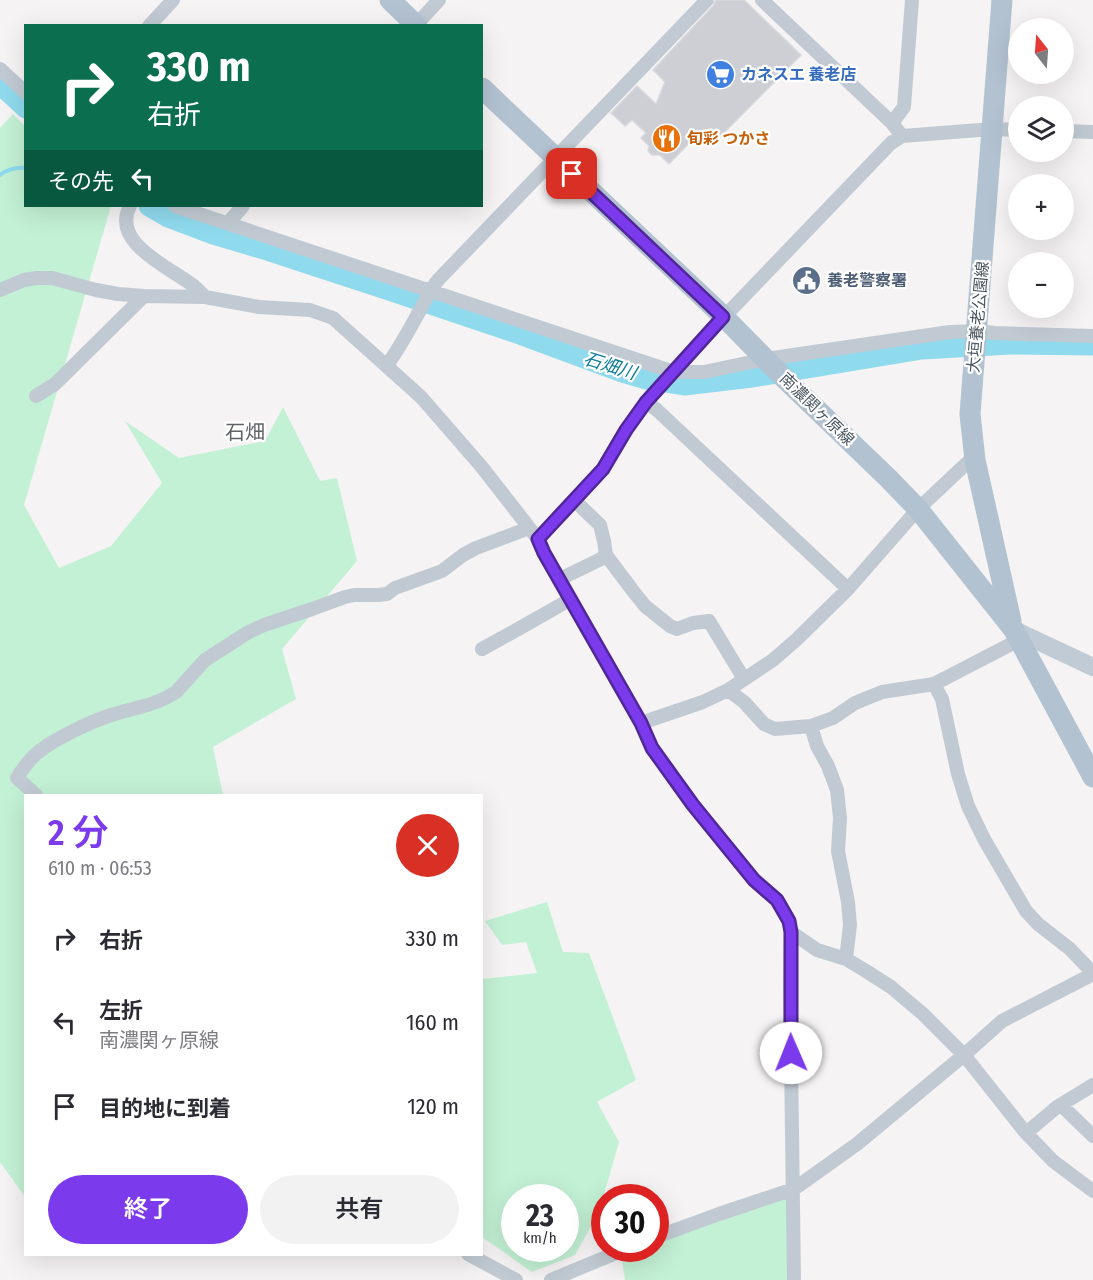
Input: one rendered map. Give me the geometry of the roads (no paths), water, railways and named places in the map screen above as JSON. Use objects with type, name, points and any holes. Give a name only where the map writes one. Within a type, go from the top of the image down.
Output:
[{"type":"main road","points":[[390,0],[415,24]]},
{"type":"main road","name":"大垣養老公園線","points":[[1002,0],[970,414],[975,460],[1002,586],[1016,635]]},
{"type":"main road","name":"南濃関ヶ原線","points":[[483,89],[723,317],[918,509],[1016,635],[1093,777]]},
{"type":"main road","points":[[1016,635],[1093,667]]},
{"type":"street","points":[[151,24],[173,0]]},
{"type":"street","points":[[417,24],[440,0]]},
{"type":"street","points":[[387,365],[439,279],[707,0]]},
{"type":"street","points":[[762,0],[892,123],[902,136]]},
{"type":"street","points":[[892,123],[904,107],[912,0]]},
{"type":"street","points":[[0,69],[24,91]]},
{"type":"street","points":[[538,539],[603,469],[646,402],[723,317],[891,143],[902,136],[1008,130]]},
{"type":"street","points":[[1074,131],[1093,132]]},
{"type":"street","points":[[130,207],[127,212],[127,231],[145,254],[195,287],[205,297]]},
{"type":"street","points":[[179,207],[428,294],[672,374],[704,372],[950,332],[976,339],[995,333],[1093,336]]},
{"type":"street","points":[[228,223],[242,207]]},
{"type":"street","points":[[0,290],[24,280],[52,278],[118,294],[205,297],[260,307],[310,310],[333,318],[421,397],[538,539],[641,723],[652,748],[693,805],[754,880],[777,900],[789,921],[791,932],[794,1280]]},
{"type":"street","points":[[36,396],[55,384],[144,296]]},
{"type":"street","points":[[646,402],[848,589]]},
{"type":"street","points":[[641,723],[703,702],[728,690],[773,660],[848,589],[918,509],[968,462],[975,460]]},
{"type":"street","points":[[575,501],[600,525],[606,555],[645,606],[677,629],[693,623],[709,621],[744,679]]},
{"type":"street","points":[[35,794],[17,778],[35,754],[61,737],[109,716],[153,704],[171,695],[205,660],[247,633],[345,597],[387,594],[395,588],[442,571],[476,548],[529,528]]},
{"type":"street","points":[[560,579],[606,555]]},
{"type":"street","points":[[482,649],[571,599]]},
{"type":"street","points":[[728,690],[744,702],[764,724],[775,729],[811,726],[833,718],[855,703],[882,692],[934,684],[1016,635]]},
{"type":"street","points":[[669,1232],[794,1189],[857,1144],[1002,1021],[1093,975],[1070,949],[1038,924],[1026,911],[984,838],[968,806],[958,774],[942,699],[934,684]]},
{"type":"street","points":[[811,726],[816,747],[828,766],[837,790],[840,818],[838,851],[850,925],[846,959]]},
{"type":"street","points":[[791,932],[817,950],[846,959],[891,987],[923,1014],[964,1055],[1026,1133],[1053,1161],[1093,1191]]},
{"type":"street","points":[[1026,1133],[1061,1105],[1093,1085]]},
{"type":"street","points":[[1061,1105],[1093,1136]]},
{"type":"street","points":[[472,1256],[516,1280]]},
{"type":"street","points":[[551,1280],[594,1262]]},
{"type":"waterway","name":"石畑川","points":[[0,84],[24,106]]},
{"type":"waterway","points":[[0,175],[12,169],[24,168]]},
{"type":"waterway","name":"石畑川","points":[[151,207],[168,217],[213,234],[514,332],[622,372],[646,379],[684,385],[752,377],[922,349],[1010,344],[1093,345]]},
{"type":"place","name":"カネスエ 養老店","points":[[720,74]]},
{"type":"place","name":"旬彩 つかさ","points":[[666,138]]},
{"type":"place","name":"養老警察署","points":[[806,280]]},
{"type":"district","name":"石畑","points":[[245,432]]}]
